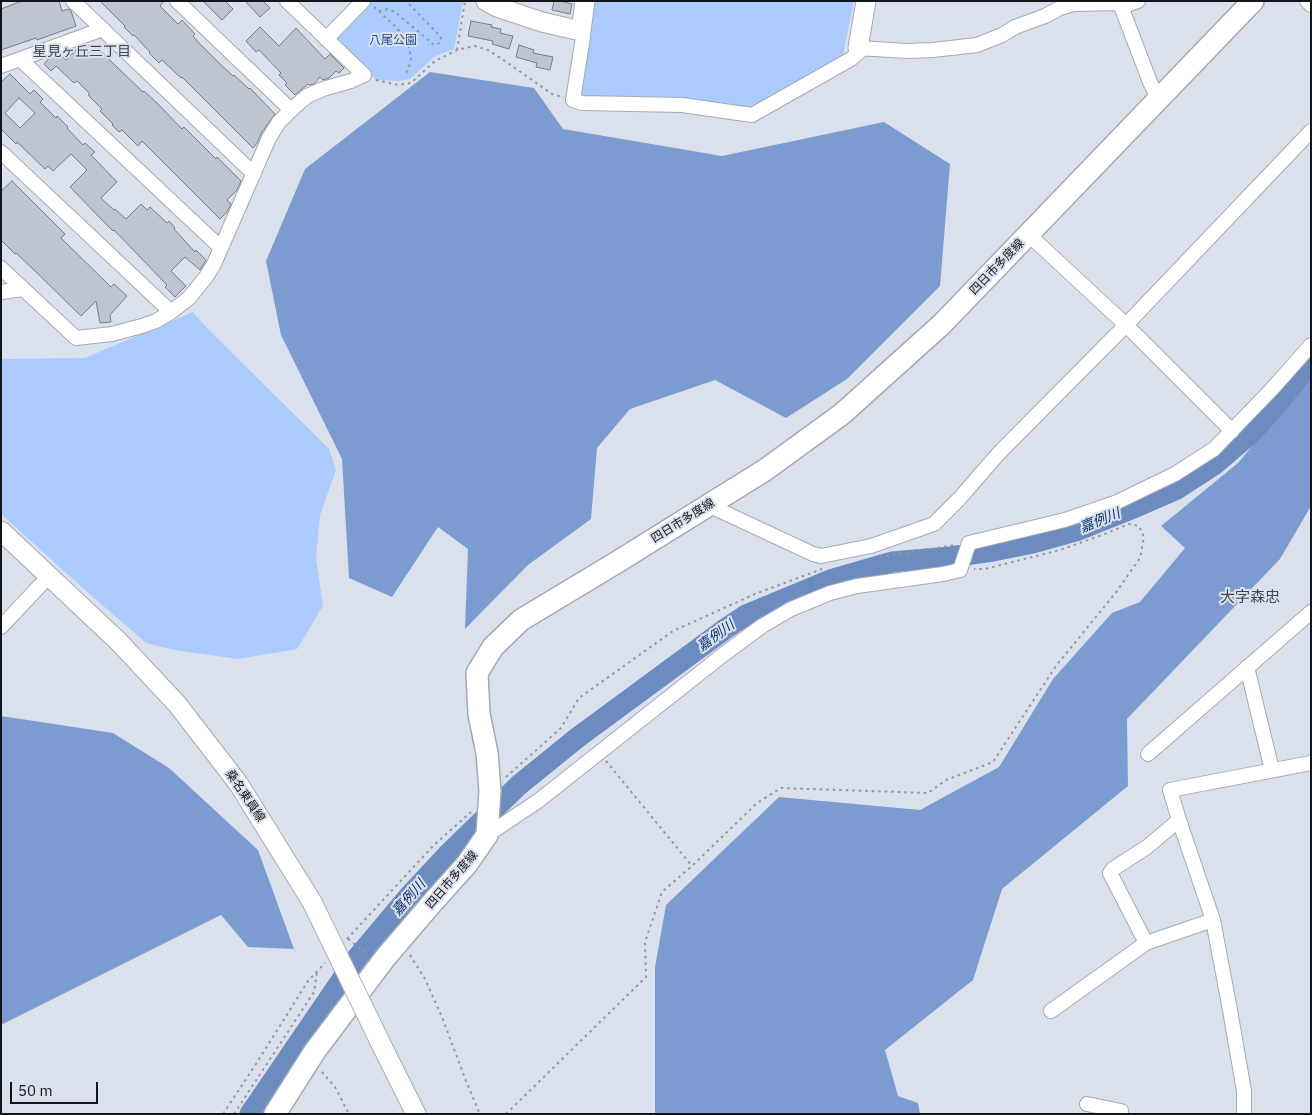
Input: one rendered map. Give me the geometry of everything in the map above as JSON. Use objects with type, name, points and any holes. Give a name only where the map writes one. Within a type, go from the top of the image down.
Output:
[{"type":"main road","points":[[486,1],[497,7],[542,22],[581,32],[585,1]]},
{"type":"main road","points":[[861,48],[866,1]]},
{"type":"main road","name":"四日市多度線","points":[[275,1114],[310,1059],[380,964],[467,864],[487,835],[490,791],[487,753],[479,714],[477,673],[492,647],[521,620],[765,470],[842,414],[942,324],[1253,1]]},
{"type":"main road","name":"桑名東員線","points":[[1,531],[118,641],[176,704],[238,783],[312,902],[416,1114]]},
{"type":"street","points":[[73,1],[254,174]]},
{"type":"street","points":[[177,1],[291,110]]},
{"type":"street","points":[[1,268],[76,338],[127,331],[156,321],[188,298],[214,264],[273,130],[279,122],[307,96],[364,75],[287,1]]},
{"type":"street","points":[[581,32],[583,36],[574,100],[582,102],[682,105],[752,115],[851,59],[861,48],[907,51],[977,45],[1002,35],[1015,27],[1073,4],[1120,4],[1138,1]]},
{"type":"street","points":[[1307,1],[1311,5]]},
{"type":"street","points":[[326,39],[368,4]]},
{"type":"street","points":[[1120,4],[1158,99]]},
{"type":"street","points":[[1,66],[103,29]]},
{"type":"street","points":[[20,58],[220,248]]},
{"type":"street","points":[[708,505],[821,556],[871,546],[934,524],[959,499],[999,453],[1126,325],[1311,131]]},
{"type":"street","points":[[1,152],[171,312]]},
{"type":"street","points":[[1028,234],[1126,325],[1232,431]]},
{"type":"street","points":[[1,292],[23,289]]},
{"type":"street","points":[[487,835],[538,801],[724,654],[762,626],[791,609],[830,593],[857,586],[960,570],[969,543],[1065,520],[1117,502],[1175,474],[1214,449],[1311,345]]},
{"type":"street","points":[[1,627],[49,576]]},
{"type":"street","points":[[1148,754],[1311,612]]},
{"type":"street","points":[[1247,667],[1272,770]]},
{"type":"street","points":[[1244,1114],[1244,1091],[1213,920],[1178,820],[1170,790],[1311,763]]},
{"type":"street","points":[[1146,943],[1110,873],[1113,869],[1147,847],[1178,820]]},
{"type":"street","points":[[1051,1012],[1146,943],[1213,920]]},
{"type":"street","points":[[1087,1104],[1121,1111],[1121,1114]]},
{"type":"path","points":[[379,11],[388,9],[395,12],[434,45],[440,43],[441,38],[439,35],[406,1]]},
{"type":"path","points":[[457,50],[465,1]]},
{"type":"path","points":[[368,4],[379,11],[396,27],[406,40],[411,59],[405,75]]},
{"type":"path","points":[[364,75],[398,85],[411,83],[435,61],[457,50],[475,46],[488,50],[552,94],[574,100]]},
{"type":"path","points":[[506,1114],[646,977],[645,942],[662,892],[692,866],[757,803],[781,788],[928,793],[946,780],[993,762],[1056,666],[1117,591],[1140,558],[1144,537],[1140,526],[1129,524],[1060,550],[985,569],[960,570]]},
{"type":"path","points":[[879,558],[969,543]]},
{"type":"path","points":[[490,791],[561,728],[579,698],[673,631],[755,594],[821,570]]},
{"type":"path","points":[[599,752],[692,866]]},
{"type":"path","points":[[348,939],[373,959]]},
{"type":"path","points":[[400,940],[425,979],[480,1114]]},
{"type":"path","points":[[234,1114],[314,992],[317,972]]},
{"type":"path","points":[[310,1059],[335,1087],[349,1114]]},
{"type":"green space","name":"八尾公園","points":[[370,1],[463,2],[454,49],[434,57],[410,79],[398,81],[376,80],[337,40],[337,36]]},
{"type":"green space","points":[[594,1],[854,1],[843,55],[750,109],[689,99],[583,96],[580,92]]},
{"type":"green space","points":[[193,312],[329,449],[336,470],[320,515],[316,559],[323,606],[297,649],[238,659],[174,650],[146,643],[1,514],[1,359],[85,358]]},
{"type":"shaded area","points":[[430,72],[534,88],[563,129],[722,156],[884,122],[950,164],[940,286],[847,379],[786,418],[715,380],[630,409],[597,448],[591,519],[528,565],[465,629],[468,549],[438,527],[392,597],[349,578],[342,459],[281,335],[266,261],[305,169]]},
{"type":"shaded area","points":[[1311,376],[1311,506],[1280,559],[1127,719],[1128,786],[1002,889],[973,980],[885,1050],[898,1096],[918,1103],[920,1114],[655,1114],[655,967],[666,905],[779,797],[920,810],[999,767],[1053,679],[1112,613],[1140,602],[1185,548],[1161,526],[1238,463]]},
{"type":"shaded area","points":[[1,716],[113,733],[169,768],[258,850],[294,949],[248,947],[221,915],[1,1025]]},
{"type":"building","points":[[22,1],[59,1],[62,11],[69,9],[71,11],[76,26],[1,50],[1,9]]},
{"type":"building","points":[[100,1],[164,1],[160,6],[178,24],[182,20],[195,34],[193,36],[199,43],[233,76],[250,88],[275,114],[253,148],[182,77],[162,60],[159,63]]},
{"type":"building","points":[[203,1],[225,1],[233,9],[222,20]]},
{"type":"building","points":[[245,1],[263,1],[270,8],[260,17]]},
{"type":"building","points":[[554,1],[572,4],[570,14],[552,10]]},
{"type":"building","points":[[471,21],[492,25],[491,27],[501,29],[500,33],[513,36],[509,49],[492,44],[493,41],[468,36]]},
{"type":"building","points":[[260,27],[279,46],[296,28],[325,59],[330,54],[344,68],[339,73],[336,71],[329,78],[323,80],[320,77],[314,84],[308,84],[295,95],[285,85],[287,83],[279,75],[281,73],[259,50],[256,52],[246,41]]},
{"type":"building","points":[[87,44],[90,47],[93,44],[158,104],[182,129],[184,127],[241,181],[237,190],[227,200],[231,204],[227,212],[220,219],[142,141],[138,146],[122,130],[119,132],[100,111],[102,109],[88,95],[90,94],[77,81],[74,83],[56,66],[51,71],[44,64],[50,57],[60,54],[66,60],[79,47]]},
{"type":"building","points":[[519,45],[534,50],[533,53],[553,57],[550,70],[536,67],[537,63],[516,57]]},
{"type":"building","points":[[10,74],[30,94],[34,90],[43,99],[40,102],[68,127],[83,145],[85,143],[95,152],[91,155],[117,182],[101,198],[114,210],[126,219],[141,204],[147,210],[150,207],[167,223],[169,221],[195,252],[196,250],[206,260],[200,270],[185,257],[171,271],[186,286],[175,297],[165,287],[167,285],[70,187],[87,170],[71,154],[53,171],[48,166],[45,169],[1,129],[1,82]],"holes":[[[19,98],[35,113],[20,128],[5,113]]]},
{"type":"building","points":[[12,181],[65,234],[61,238],[111,287],[114,284],[127,296],[110,315],[111,322],[100,323],[96,301],[81,316],[1,240],[1,191]]},
{"type":"waterway","name":"嘉例川","points":[[250,1114],[356,959],[409,896],[450,852],[519,785],[577,738],[725,629],[746,615],[833,579],[892,562],[950,557],[1033,543],[1076,531],[1177,489],[1214,465],[1248,436],[1311,363]]},
{"type":"district","name":"星見ヶ丘三丁目","points":[[82,52]]},
{"type":"district","name":"大字森忠","points":[[1250,598]]}]
